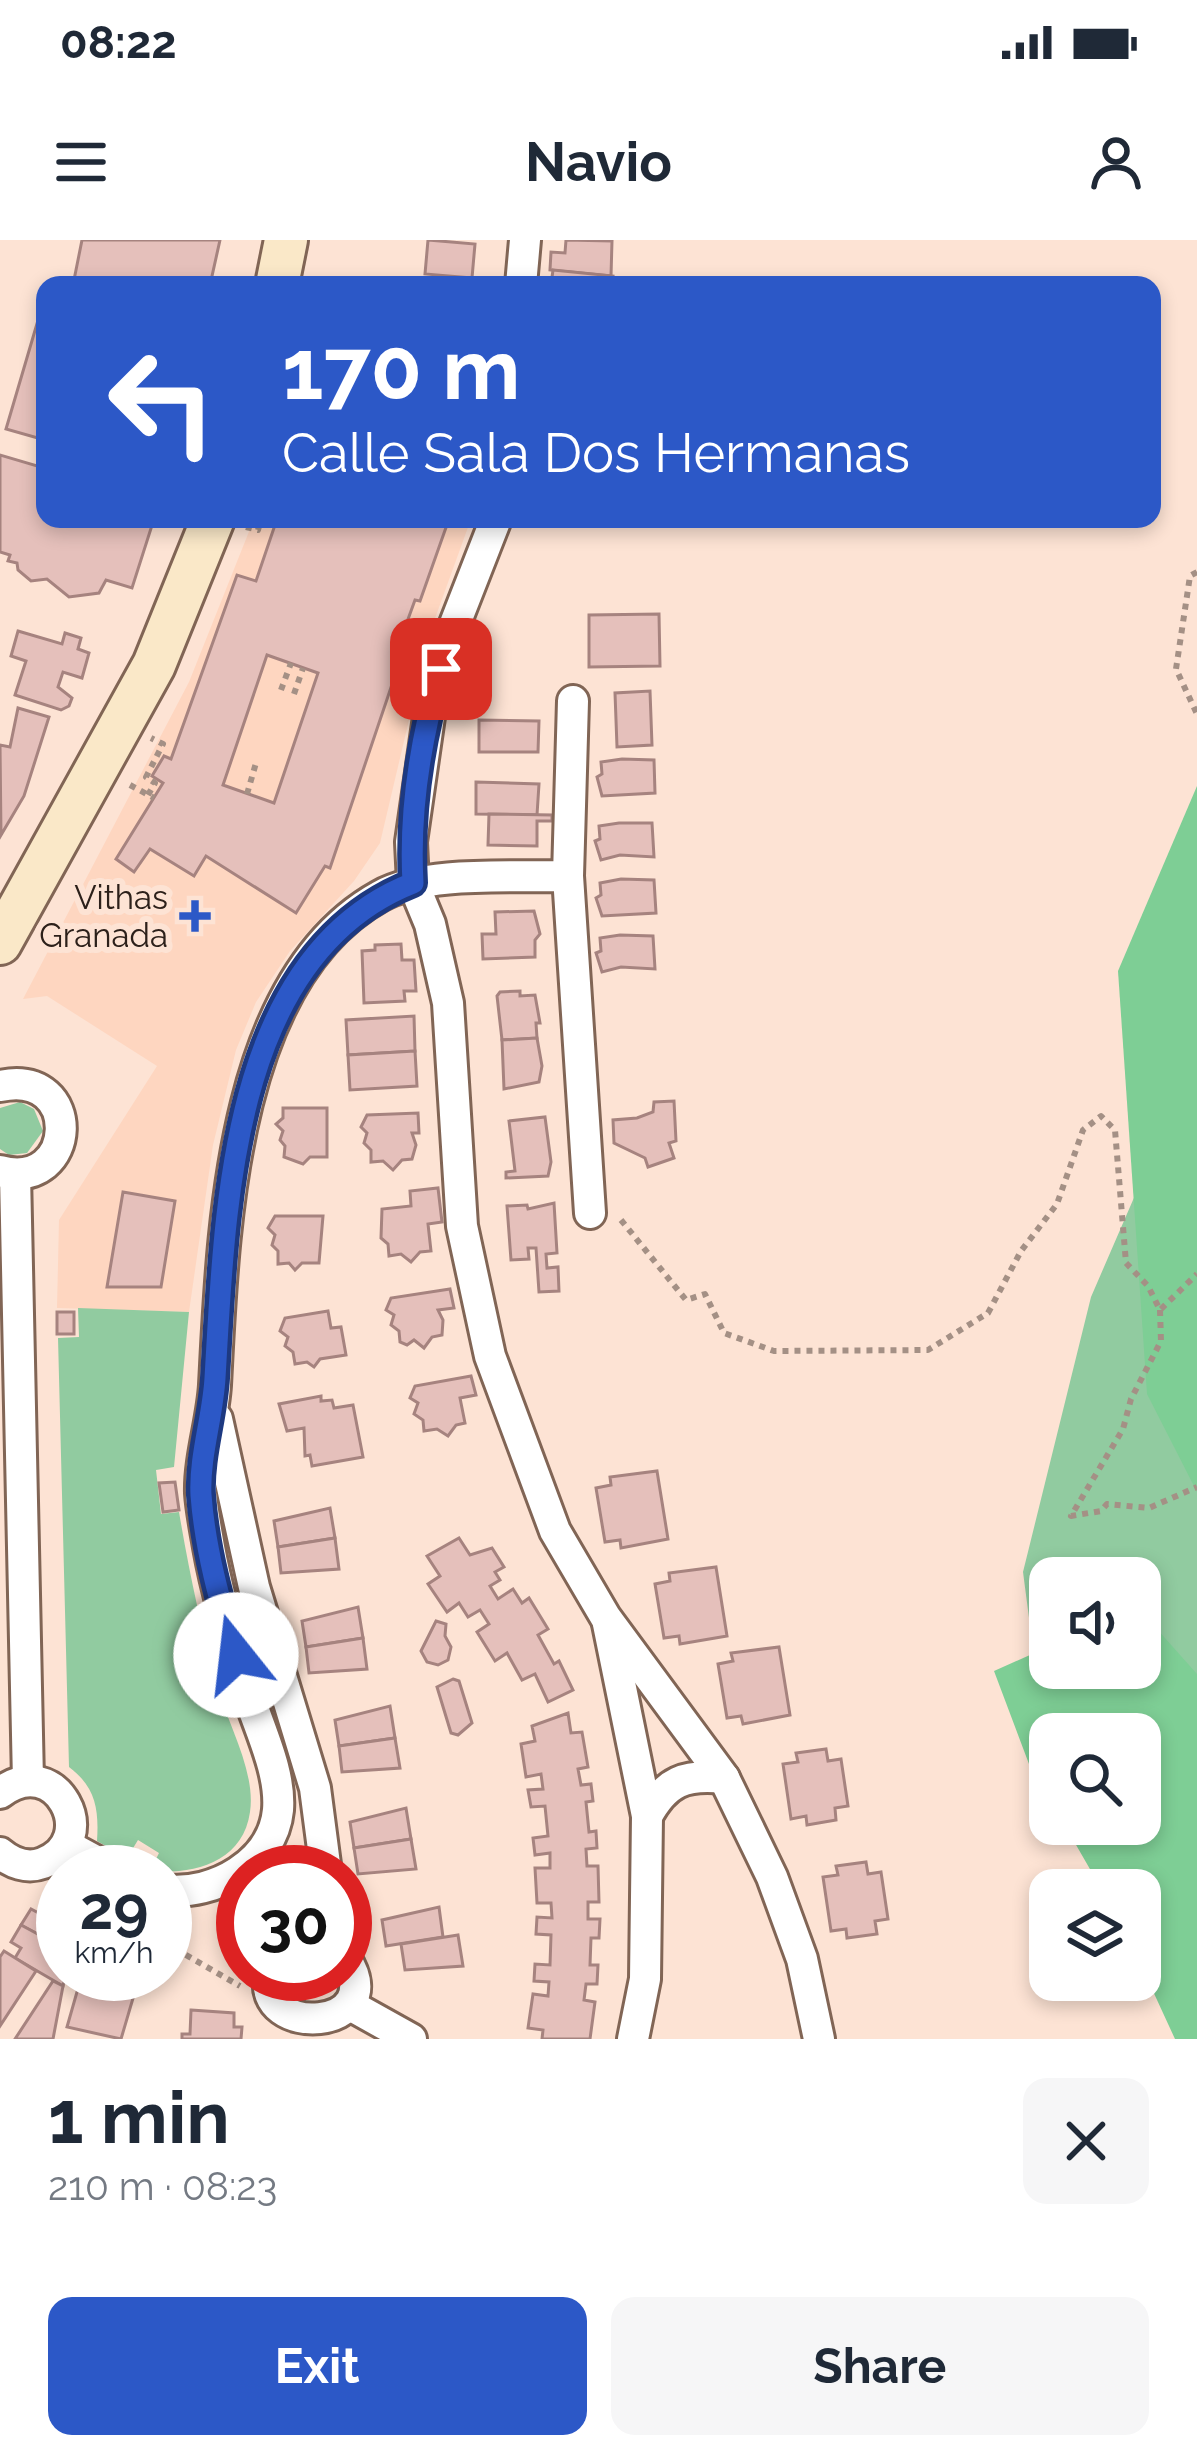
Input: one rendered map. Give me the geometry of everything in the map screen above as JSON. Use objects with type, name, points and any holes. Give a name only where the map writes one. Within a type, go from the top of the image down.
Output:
[{"type":"street","points":[[279,276],[286,240]]},
{"type":"street","points":[[522,276],[525,240]]},
{"type":"street","points":[[0,943],[225,528]]},
{"type":"street","points":[[492,528],[451,634],[431,703],[411,842],[413,883],[430,924],[448,1004],[462,1226],[490,1356],[555,1531],[607,1618],[724,1778],[772,1877],[802,1959],[819,2039]]},
{"type":"street","points":[[573,701],[568,876],[590,1209]]},
{"type":"street","points":[[192,1889],[209,1888],[233,1876],[256,1856],[273,1834],[279,1807],[273,1767],[224,1615],[201,1490],[214,1407],[231,1174],[250,1087],[278,1015],[305,969],[336,932],[379,896],[413,883],[568,876]]},
{"type":"street","points":[[0,1086],[35,1087],[54,1102],[60,1116],[59,1145],[51,1158],[40,1168],[7,1173],[14,1787],[41,1782],[62,1796],[72,1820],[65,1845]]},
{"type":"street","points":[[214,1407],[254,1587],[315,1788],[322,1845]]},
{"type":"street","points":[[607,1618],[647,1816],[645,1979],[633,2039]]},
{"type":"street","points":[[647,1816],[659,1794],[677,1779],[724,1778]]},
{"type":"street","points":[[3,1863],[36,1864]]},
{"type":"street","points":[[272,2001],[289,2022],[316,2034],[341,2017],[351,2001]]},
{"type":"street","points":[[350,2006],[411,2039]]},
{"type":"path","points":[[1197,572],[1190,576],[1176,669],[1197,714]]},
{"type":"path","points":[[281,690],[291,664]]},
{"type":"path","points":[[293,694],[303,668]]},
{"type":"path","points":[[127,783],[151,796],[155,783],[146,777],[160,749]]},
{"type":"path","points":[[248,794],[256,763]]},
{"type":"path","points":[[590,1209],[608,1204],[686,1300],[705,1294],[724,1333],[774,1351],[928,1350],[988,1313],[1021,1251],[1057,1204],[1083,1130],[1101,1117],[1115,1130],[1126,1263],[1148,1286],[1160,1310],[1161,1341],[1131,1400],[1124,1429],[1072,1516],[1101,1511],[1108,1504],[1149,1508],[1197,1487]]},
{"type":"path","points":[[1160,1310],[1197,1274]]},
{"type":"shaded area","name":"Vithas Granada","points":[[250,528],[468,528],[429,635],[380,843],[354,881],[290,951],[256,1002],[236,1050],[213,1145],[189,1312],[57,1308],[59,1220],[157,1066],[47,996],[23,999],[189,682]]},
{"type":"green space","points":[[1197,786],[1197,1492],[1147,1394],[1118,971]]},
{"type":"green space","points":[[1197,1081],[1197,2039],[1161,1945],[1161,1869],[1140,1869],[1140,1845],[1161,1845],[1161,1713],[1045,1713],[1039,1689],[1161,1689],[1161,1557],[1029,1557],[1029,1618],[1023,1572],[1091,1297],[1175,1103]]},
{"type":"green space","points":[[20,1102],[34,1109],[43,1131],[27,1153],[9,1155],[0,1149],[0,1108]]},
{"type":"green space","points":[[78,1308],[189,1312],[174,1467],[156,1470],[161,1514],[179,1512],[206,1643],[251,1797],[237,1843],[216,1845],[216,1860],[198,1868],[192,1869],[192,1845],[146,1845],[138,1840],[135,1845],[104,1845],[97,1841],[94,1800],[69,1767],[58,1338],[79,1337]]},
{"type":"green space","points":[[1161,1634],[1197,1674],[1197,2039],[1175,2039],[1158,2001],[1161,1869],[1090,1869],[1076,1845],[1161,1845],[1161,1713],[1029,1713],[1029,1764],[994,1671],[1029,1655],[1029,1689],[1161,1689]]},
{"type":"building","points":[[82,240],[220,240],[212,276],[75,276]]},
{"type":"building","points":[[428,240],[475,244],[472,276],[425,274]]},
{"type":"building","points":[[566,240],[612,241],[611,276],[550,270],[551,252],[565,253]]},
{"type":"building","points":[[553,270],[613,276],[552,276]]},
{"type":"building","points":[[36,327],[36,437],[6,429]]},
{"type":"building","points":[[0,455],[36,466],[36,528],[151,528],[132,588],[106,580],[99,593],[69,597],[47,579],[31,581],[17,563],[8,561],[10,555],[0,552]]},
{"type":"building","points":[[274,528],[446,528],[399,644],[405,646],[330,868],[325,866],[296,913],[206,856],[194,876],[150,849],[134,872],[116,859],[163,783],[152,776],[164,756],[171,759],[237,575],[256,581]],"holes":[[[267,655],[318,673],[274,803],[223,785]]]},
{"type":"building","points":[[659,614],[660,666],[589,667],[589,615]]},
{"type":"building","points":[[18,631],[62,644],[65,633],[81,638],[78,649],[89,653],[82,678],[63,672],[58,687],[72,698],[69,706],[61,710],[15,695],[26,661],[11,656]]},
{"type":"building","points":[[650,691],[652,745],[617,747],[615,693]]},
{"type":"building","points":[[18,708],[49,717],[24,796],[1,835],[0,745],[10,747]]},
{"type":"building","points":[[479,720],[539,721],[538,752],[479,752]]},
{"type":"building","points":[[654,760],[655,793],[602,796],[597,777],[602,774],[601,762]]},
{"type":"building","points":[[476,782],[539,784],[537,815],[476,814]]},
{"type":"building","points":[[489,814],[552,815],[552,821],[537,821],[537,846],[488,845]]},
{"type":"building","points":[[652,823],[654,857],[620,855],[601,860],[595,841],[600,839],[599,826]]},
{"type":"building","points":[[654,880],[656,913],[602,916],[596,898],[601,895],[600,883]]},
{"type":"building","points":[[534,911],[540,934],[535,940],[535,957],[483,959],[482,934],[496,934],[495,912]]},
{"type":"building","points":[[653,936],[655,969],[621,967],[602,972],[596,953],[601,951],[600,938]]},
{"type":"building","points":[[401,944],[402,960],[414,960],[416,991],[404,991],[405,1001],[364,1003],[362,951],[375,950],[375,945]]},
{"type":"building","points":[[520,991],[520,996],[535,995],[540,1023],[536,1023],[537,1038],[502,1040],[497,996]]},
{"type":"building","points":[[414,1016],[415,1051],[348,1055],[346,1020]]},
{"type":"building","points":[[537,1038],[542,1066],[539,1082],[504,1089],[502,1040]]},
{"type":"building","points":[[415,1051],[417,1086],[350,1090],[348,1055]]},
{"type":"building","points":[[674,1101],[676,1141],[669,1143],[674,1158],[648,1167],[645,1158],[614,1143],[613,1120],[637,1118],[653,1112],[654,1102]]},
{"type":"building","points":[[283,1108],[327,1108],[327,1157],[310,1157],[303,1164],[284,1157],[283,1131],[276,1124],[283,1118]]},
{"type":"building","points":[[418,1113],[412,1159],[402,1160],[393,1170],[383,1161],[371,1162],[371,1150],[364,1143],[367,1133],[361,1127],[367,1115]]},
{"type":"building","points":[[545,1117],[551,1162],[548,1176],[506,1178],[506,1172],[515,1171],[509,1121]]},
{"type":"building","points":[[438,1188],[442,1222],[428,1224],[431,1251],[420,1252],[411,1262],[401,1254],[389,1256],[388,1244],[381,1238],[382,1209],[411,1206],[410,1191]]},
{"type":"building","points":[[123,1192],[175,1201],[161,1287],[107,1287]]},
{"type":"building","points":[[554,1203],[557,1253],[546,1254],[547,1268],[558,1267],[559,1291],[539,1292],[536,1248],[528,1248],[529,1259],[511,1260],[507,1206],[527,1205],[528,1209]]},
{"type":"building","points":[[275,1216],[323,1216],[319,1263],[302,1263],[295,1270],[289,1263],[278,1264],[278,1251],[272,1245],[275,1235],[268,1228]]},
{"type":"building","points":[[450,1289],[454,1308],[438,1310],[442,1335],[432,1337],[424,1348],[414,1340],[407,1345],[400,1342],[399,1331],[391,1325],[394,1315],[386,1310],[391,1298]]},
{"type":"building","points":[[328,1311],[331,1328],[341,1327],[346,1355],[320,1359],[314,1367],[307,1362],[295,1364],[293,1352],[285,1346],[288,1337],[280,1331],[285,1318]]},
{"type":"building","points":[[57,1312],[74,1312],[74,1334],[57,1334]]},
{"type":"building","points":[[471,1376],[476,1395],[460,1398],[465,1423],[456,1425],[448,1436],[437,1429],[424,1431],[423,1420],[414,1414],[418,1403],[410,1398],[415,1386]]},
{"type":"building","points":[[321,1396],[321,1401],[332,1400],[334,1408],[353,1405],[363,1457],[312,1466],[310,1455],[305,1456],[304,1428],[287,1431],[279,1404]]},
{"type":"building","points":[[657,1471],[668,1539],[621,1548],[620,1540],[605,1542],[596,1488],[611,1485],[610,1477]]},
{"type":"building","points":[[175,1482],[179,1510],[163,1512],[159,1483]]},
{"type":"building","points":[[330,1508],[335,1538],[278,1547],[274,1521]]},
{"type":"building","points":[[335,1538],[339,1569],[281,1573],[278,1547]]},
{"type":"building","points":[[459,1538],[470,1555],[492,1548],[504,1567],[495,1572],[500,1580],[490,1586],[498,1599],[513,1589],[522,1603],[529,1598],[548,1629],[538,1635],[554,1664],[559,1661],[573,1690],[548,1702],[535,1674],[522,1680],[507,1653],[495,1661],[477,1632],[489,1624],[480,1610],[468,1617],[459,1603],[447,1612],[428,1584],[440,1576],[427,1556]]},
{"type":"building","points":[[716,1567],[727,1636],[680,1644],[679,1636],[664,1638],[655,1584],[670,1581],[669,1573]]},
{"type":"building","points":[[358,1607],[363,1638],[306,1647],[302,1621]]},
{"type":"building","points":[[436,1621],[446,1624],[451,1647],[448,1660],[438,1665],[427,1662],[421,1651]]},
{"type":"building","points":[[363,1638],[367,1669],[309,1673],[306,1647]]},
{"type":"building","points":[[779,1647],[790,1715],[743,1724],[741,1716],[727,1718],[718,1664],[733,1661],[731,1653]]},
{"type":"building","points":[[459,1681],[472,1723],[458,1735],[451,1733],[437,1687]]},
{"type":"building","points":[[390,1706],[395,1738],[339,1746],[335,1720]]},
{"type":"building","points":[[568,1713],[571,1733],[582,1732],[588,1767],[578,1769],[581,1785],[591,1784],[593,1801],[586,1802],[589,1832],[596,1831],[597,1848],[586,1849],[587,1866],[598,1866],[599,1902],[588,1902],[588,1919],[600,1919],[599,1938],[591,1938],[590,1965],[598,1965],[597,1984],[586,1984],[584,2000],[595,2002],[590,2039],[542,2039],[543,2030],[528,2028],[533,1994],[548,1996],[549,1982],[534,1981],[535,1964],[550,1965],[551,1935],[536,1934],[537,1917],[552,1918],[551,1903],[537,1903],[535,1868],[550,1868],[550,1853],[535,1855],[533,1838],[548,1836],[545,1806],[531,1807],[528,1790],[543,1789],[541,1774],[526,1777],[521,1744],[535,1741],[532,1726]]},
{"type":"building","points":[[395,1738],[400,1768],[342,1772],[339,1746]]},
{"type":"building","points":[[826,1749],[828,1761],[841,1759],[848,1806],[835,1808],[836,1820],[807,1825],[806,1816],[791,1819],[783,1764],[798,1762],[796,1753]]},
{"type":"building","points":[[406,1808],[411,1839],[354,1845],[350,1822]]},
{"type":"building","points":[[411,1839],[416,1869],[372,1873],[372,1845]]},
{"type":"building","points":[[866,1862],[868,1874],[881,1872],[888,1919],[875,1921],[877,1934],[847,1938],[846,1929],[831,1931],[823,1877],[838,1875],[836,1866]]},
{"type":"building","points":[[439,1907],[443,1937],[386,1946],[382,1920]]},
{"type":"building","points":[[31,1909],[36,1912],[36,1933],[21,1925]]},
{"type":"building","points":[[21,1925],[36,1933],[36,1970],[15,1958],[21,1948],[11,1942]]},
{"type":"building","points":[[458,1935],[463,1966],[405,1970],[401,1944]]},
{"type":"building","points":[[4,1951],[36,1971],[0,2026],[0,1957]]},
{"type":"building","points":[[40,2001],[60,2001],[53,2039],[15,2039]]},
{"type":"building","points":[[74,2001],[132,2001],[121,2039],[67,2027]]},
{"type":"building","points":[[191,2010],[234,2013],[234,2027],[242,2027],[241,2039],[182,2039],[182,2034],[190,2034]]},
{"type":"place","name":"Vithas Granada","points":[[195,916]]},
{"type":"route","points":[[236,1655],[216,1582],[201,1490],[214,1407],[231,1174],[250,1087],[278,1015],[305,969],[336,932],[379,896],[413,883],[411,842],[418,785],[441,669]]}]
